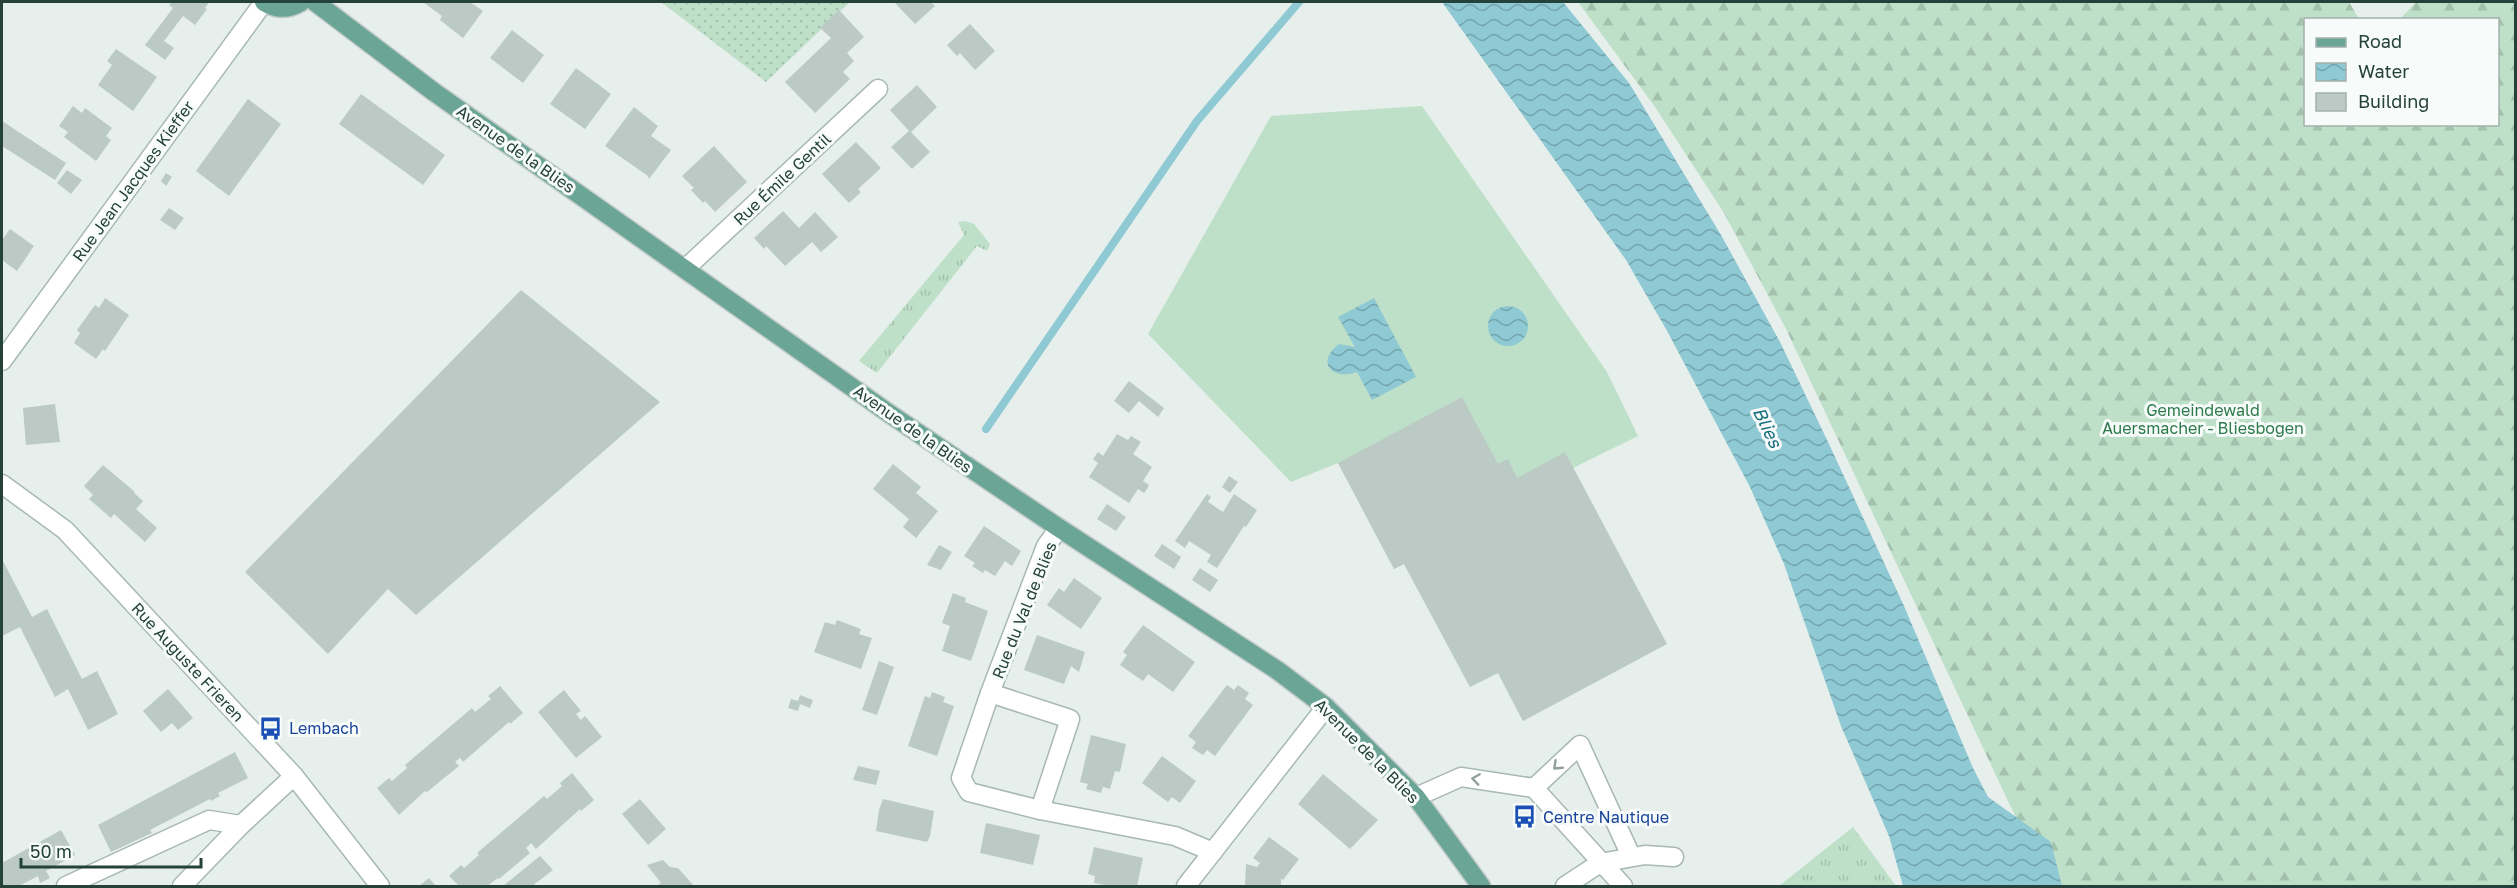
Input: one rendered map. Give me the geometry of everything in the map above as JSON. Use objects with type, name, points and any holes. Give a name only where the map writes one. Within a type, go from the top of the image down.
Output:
[{"type":"main road","points":[[264,2],[282,9],[301,2]]},
{"type":"main road","name":"Avenue de la Blies","points":[[315,2],[434,92],[887,412],[1059,528],[1277,670],[1326,707],[1416,797],[1480,886]]},
{"type":"street","name":"Rue Jean Jacques Kieffer","points":[[2,361],[264,2]]},
{"type":"street","name":"Rue Émile Gentil","points":[[686,268],[878,89]]},
{"type":"street","name":"Rue Auguste Frieren","points":[[2,484],[65,530],[294,776],[380,886]]},
{"type":"street","name":"Rue du Val de Blies","points":[[1059,528],[1046,546],[990,693],[961,778],[969,792],[1040,810],[1175,836],[1213,852]]},
{"type":"street","name":"Rue du Val de Blies","points":[[990,693],[1070,719],[1040,810]]},
{"type":"street","points":[[1186,886],[1326,707]]},
{"type":"street","points":[[1534,788],[1580,745],[1631,856]]},
{"type":"street","points":[[182,886],[241,825],[294,776]]},
{"type":"street","points":[[1416,797],[1461,777],[1534,788],[1623,886]]},
{"type":"street","points":[[77,884],[209,820],[241,825]]},
{"type":"street","points":[[1564,886],[1600,863],[1631,856],[1674,857]]},
{"type":"green space","points":[[661,2],[850,2],[766,82]]},
{"type":"green space","name":"Gemeindewald Auersmacher - Bliesbogen","points":[[1578,2],[2349,2],[2358,18],[2304,18],[2304,126],[2499,126],[2499,18],[2401,18],[2416,2],[2515,2],[2515,886],[2048,886],[1786,329],[1724,213],[1655,107]]},
{"type":"green space","points":[[1422,106],[1607,372],[1638,436],[1573,468],[1523,721],[1498,673],[1470,687],[1404,564],[1394,569],[1338,463],[1291,482],[1148,334],[1271,116]]},
{"type":"green space","points":[[965,221],[974,224],[990,244],[987,251],[977,246],[877,373],[859,361],[964,235],[958,222]]},
{"type":"green space","points":[[1853,827],[1896,886],[1779,886]]},
{"type":"water","name":"Blies","points":[[1442,2],[1563,2],[1629,83],[1721,235],[1780,342],[1904,606],[1973,768],[1988,797],[2051,842],[2062,886],[1903,886],[1889,836],[1841,726],[1784,564],[1750,487],[1666,329],[1626,260]]},
{"type":"water","points":[[1374,298],[1416,377],[1372,400],[1357,372],[1340,374],[1334,372],[1328,363],[1328,357],[1339,344],[1355,347],[1338,317]]},
{"type":"water","points":[[1508,306],[1522,312],[1528,326],[1522,340],[1508,346],[1494,340],[1488,326],[1494,312]]},
{"type":"building","points":[[172,2],[209,2],[205,8],[207,9],[195,25],[183,16],[164,41],[174,48],[165,60],[145,45],[173,8],[169,5]]},
{"type":"building","points":[[423,2],[470,2],[483,11],[463,38],[440,20],[442,16]]},
{"type":"building","points":[[894,2],[930,2],[935,6],[915,24]]},
{"type":"building","points":[[839,10],[864,37],[847,53],[854,61],[843,72],[850,79],[815,113],[785,82],[831,38],[820,28]]},
{"type":"building","points":[[970,24],[995,51],[975,70],[960,53],[957,56],[947,45]]},
{"type":"building","points":[[512,30],[544,55],[523,83],[490,58]]},
{"type":"building","points":[[116,49],[157,77],[133,111],[98,85],[112,65],[107,61]]},
{"type":"building","points":[[576,68],[611,94],[585,129],[550,104]]},
{"type":"building","points":[[917,85],[937,107],[911,132],[930,152],[912,169],[891,147],[909,131],[890,110]]},
{"type":"building","points":[[361,94],[445,155],[423,185],[339,124]]},
{"type":"building","points":[[248,99],[281,124],[229,196],[196,171]]},
{"type":"building","points":[[73,106],[82,113],[85,108],[112,128],[106,136],[111,140],[96,161],[64,137],[68,132],[59,126]]},
{"type":"building","points":[[634,107],[658,126],[651,136],[671,150],[649,179],[648,176],[605,146]]},
{"type":"building","points":[[2,121],[66,163],[55,180],[2,146]]},
{"type":"building","points":[[856,142],[881,168],[858,189],[861,192],[849,203],[822,174]]},
{"type":"building","points":[[714,146],[747,182],[715,212],[691,190],[694,188],[682,176]]},
{"type":"building","points":[[67,170],[82,180],[71,194],[57,183]]},
{"type":"building","points":[[166,173],[172,177],[166,186],[161,181]]},
{"type":"building","points":[[169,208],[184,218],[175,230],[160,220]]},
{"type":"building","points":[[783,211],[799,228],[815,212],[838,237],[821,252],[812,242],[785,266],[766,246],[764,249],[754,238]]},
{"type":"building","points":[[10,229],[34,246],[17,271],[2,260],[2,240]]},
{"type":"building","points":[[521,290],[660,402],[416,615],[388,589],[328,654],[245,572]]},
{"type":"building","points":[[105,298],[129,315],[105,351],[103,349],[96,359],[74,343],[80,333],[77,330],[95,305],[99,308]]},
{"type":"building","points":[[1129,381],[1164,408],[1158,417],[1139,401],[1129,413],[1114,401]]},
{"type":"building","points":[[1462,397],[1498,464],[1508,459],[1517,478],[1565,452],[1667,644],[1523,721],[1498,673],[1470,687],[1404,564],[1394,569],[1338,463]]},
{"type":"building","points":[[55,404],[60,442],[26,445],[23,408]]},
{"type":"building","points":[[1117,434],[1128,440],[1131,436],[1141,442],[1133,454],[1152,467],[1143,481],[1149,485],[1147,489],[1144,493],[1138,489],[1129,503],[1089,477],[1098,463],[1093,459],[1098,452],[1103,456]]},
{"type":"building","points":[[893,464],[921,487],[916,493],[938,511],[916,538],[903,527],[909,519],[873,489]]},
{"type":"building","points":[[103,465],[143,501],[136,509],[157,528],[145,542],[114,514],[111,518],[89,499],[93,495],[84,486]]},
{"type":"building","points":[[1229,476],[1238,482],[1230,493],[1222,487]]},
{"type":"building","points":[[1207,494],[1211,497],[1208,502],[1223,512],[1234,494],[1257,510],[1217,568],[1207,562],[1211,555],[1189,541],[1185,548],[1175,541]]},
{"type":"building","points":[[1107,504],[1126,517],[1116,531],[1097,519]]},
{"type":"building","points":[[984,526],[1021,551],[1012,566],[1005,561],[995,576],[985,570],[983,573],[972,566],[975,563],[964,556]]},
{"type":"building","points":[[1162,544],[1181,557],[1174,569],[1154,556]]},
{"type":"building","points":[[939,545],[952,552],[941,570],[927,565]]},
{"type":"building","points":[[2,559],[32,617],[47,609],[82,679],[97,671],[118,714],[88,730],[68,689],[55,697],[20,627],[2,636]]},
{"type":"building","points":[[1200,568],[1218,580],[1210,592],[1192,580]]},
{"type":"building","points":[[1074,578],[1102,598],[1081,629],[1047,605],[1059,588],[1064,592]]},
{"type":"building","points":[[953,593],[966,598],[965,602],[988,611],[971,661],[942,651],[950,626],[942,623]]},
{"type":"building","points":[[837,620],[861,629],[859,634],[872,638],[861,669],[814,652],[825,622],[835,625]]},
{"type":"building","points":[[1143,625],[1195,662],[1173,692],[1148,674],[1143,681],[1120,665],[1127,655],[1123,652]]},
{"type":"building","points":[[1037,635],[1085,652],[1079,672],[1071,666],[1064,684],[1024,670]]},
{"type":"building","points":[[879,661],[894,667],[877,715],[862,710]]},
{"type":"building","points":[[1227,685],[1234,690],[1238,685],[1249,693],[1245,699],[1253,705],[1215,756],[1207,750],[1203,755],[1192,748],[1196,742],[1188,736]]},
{"type":"building","points":[[500,686],[523,713],[510,724],[509,722],[463,762],[460,758],[455,762],[459,766],[427,792],[425,791],[399,815],[377,788],[389,778],[392,781],[407,768],[405,765],[472,708],[475,712],[491,699],[488,696]]},
{"type":"building","points":[[168,689],[193,718],[178,730],[172,723],[161,732],[143,711]]},
{"type":"building","points":[[564,690],[581,711],[576,714],[581,720],[585,716],[602,737],[576,758],[538,712]]},
{"type":"building","points":[[932,692],[945,697],[943,702],[954,706],[937,756],[908,746],[925,696],[930,698]]},
{"type":"building","points":[[800,695],[813,700],[810,708],[800,704],[798,711],[788,708],[791,699],[798,701]]},
{"type":"building","points":[[1091,735],[1126,744],[1120,772],[1115,771],[1110,789],[1103,787],[1101,793],[1086,789],[1088,784],[1080,782]]},
{"type":"building","points":[[235,752],[248,778],[218,793],[220,796],[211,801],[210,799],[150,830],[152,833],[111,852],[98,825]]},
{"type":"building","points":[[1162,756],[1196,781],[1180,803],[1172,797],[1168,802],[1142,783]]},
{"type":"building","points":[[858,766],[880,771],[876,785],[853,780]]},
{"type":"building","points":[[572,773],[594,800],[581,811],[580,809],[536,849],[531,843],[526,848],[530,853],[487,886],[459,886],[449,876],[461,865],[464,868],[479,855],[477,853],[544,796],[547,799],[562,786],[560,783]]},
{"type":"building","points":[[1323,774],[1378,820],[1350,849],[1298,804]]},
{"type":"building","points":[[640,799],[666,829],[648,845],[622,814]]},
{"type":"building","points":[[883,799],[934,811],[927,842],[876,831]]},
{"type":"building","points":[[986,823],[1040,835],[1033,865],[980,853]]},
{"type":"building","points":[[61,830],[75,855],[46,871],[50,878],[40,883],[38,876],[19,886],[2,886],[2,863]]},
{"type":"building","points":[[1269,837],[1299,859],[1283,880],[1281,878],[1281,886],[1245,886],[1246,864],[1257,867],[1260,863],[1253,858]]},
{"type":"building","points":[[1094,847],[1143,858],[1137,886],[1110,886],[1094,883],[1095,876],[1088,874]]},
{"type":"building","points":[[540,856],[553,870],[532,886],[503,886]]},
{"type":"building","points":[[663,860],[670,867],[678,868],[694,886],[657,886],[661,883],[647,865]]},
{"type":"building","points":[[429,878],[436,886],[419,886]]},
{"type":"waterway","points":[[986,429],[1197,121],[1299,2]]},
{"type":"place","name":"Lembach","points":[[271,728]]},
{"type":"place","name":"Centre Nautique","points":[[1525,817]]}]
